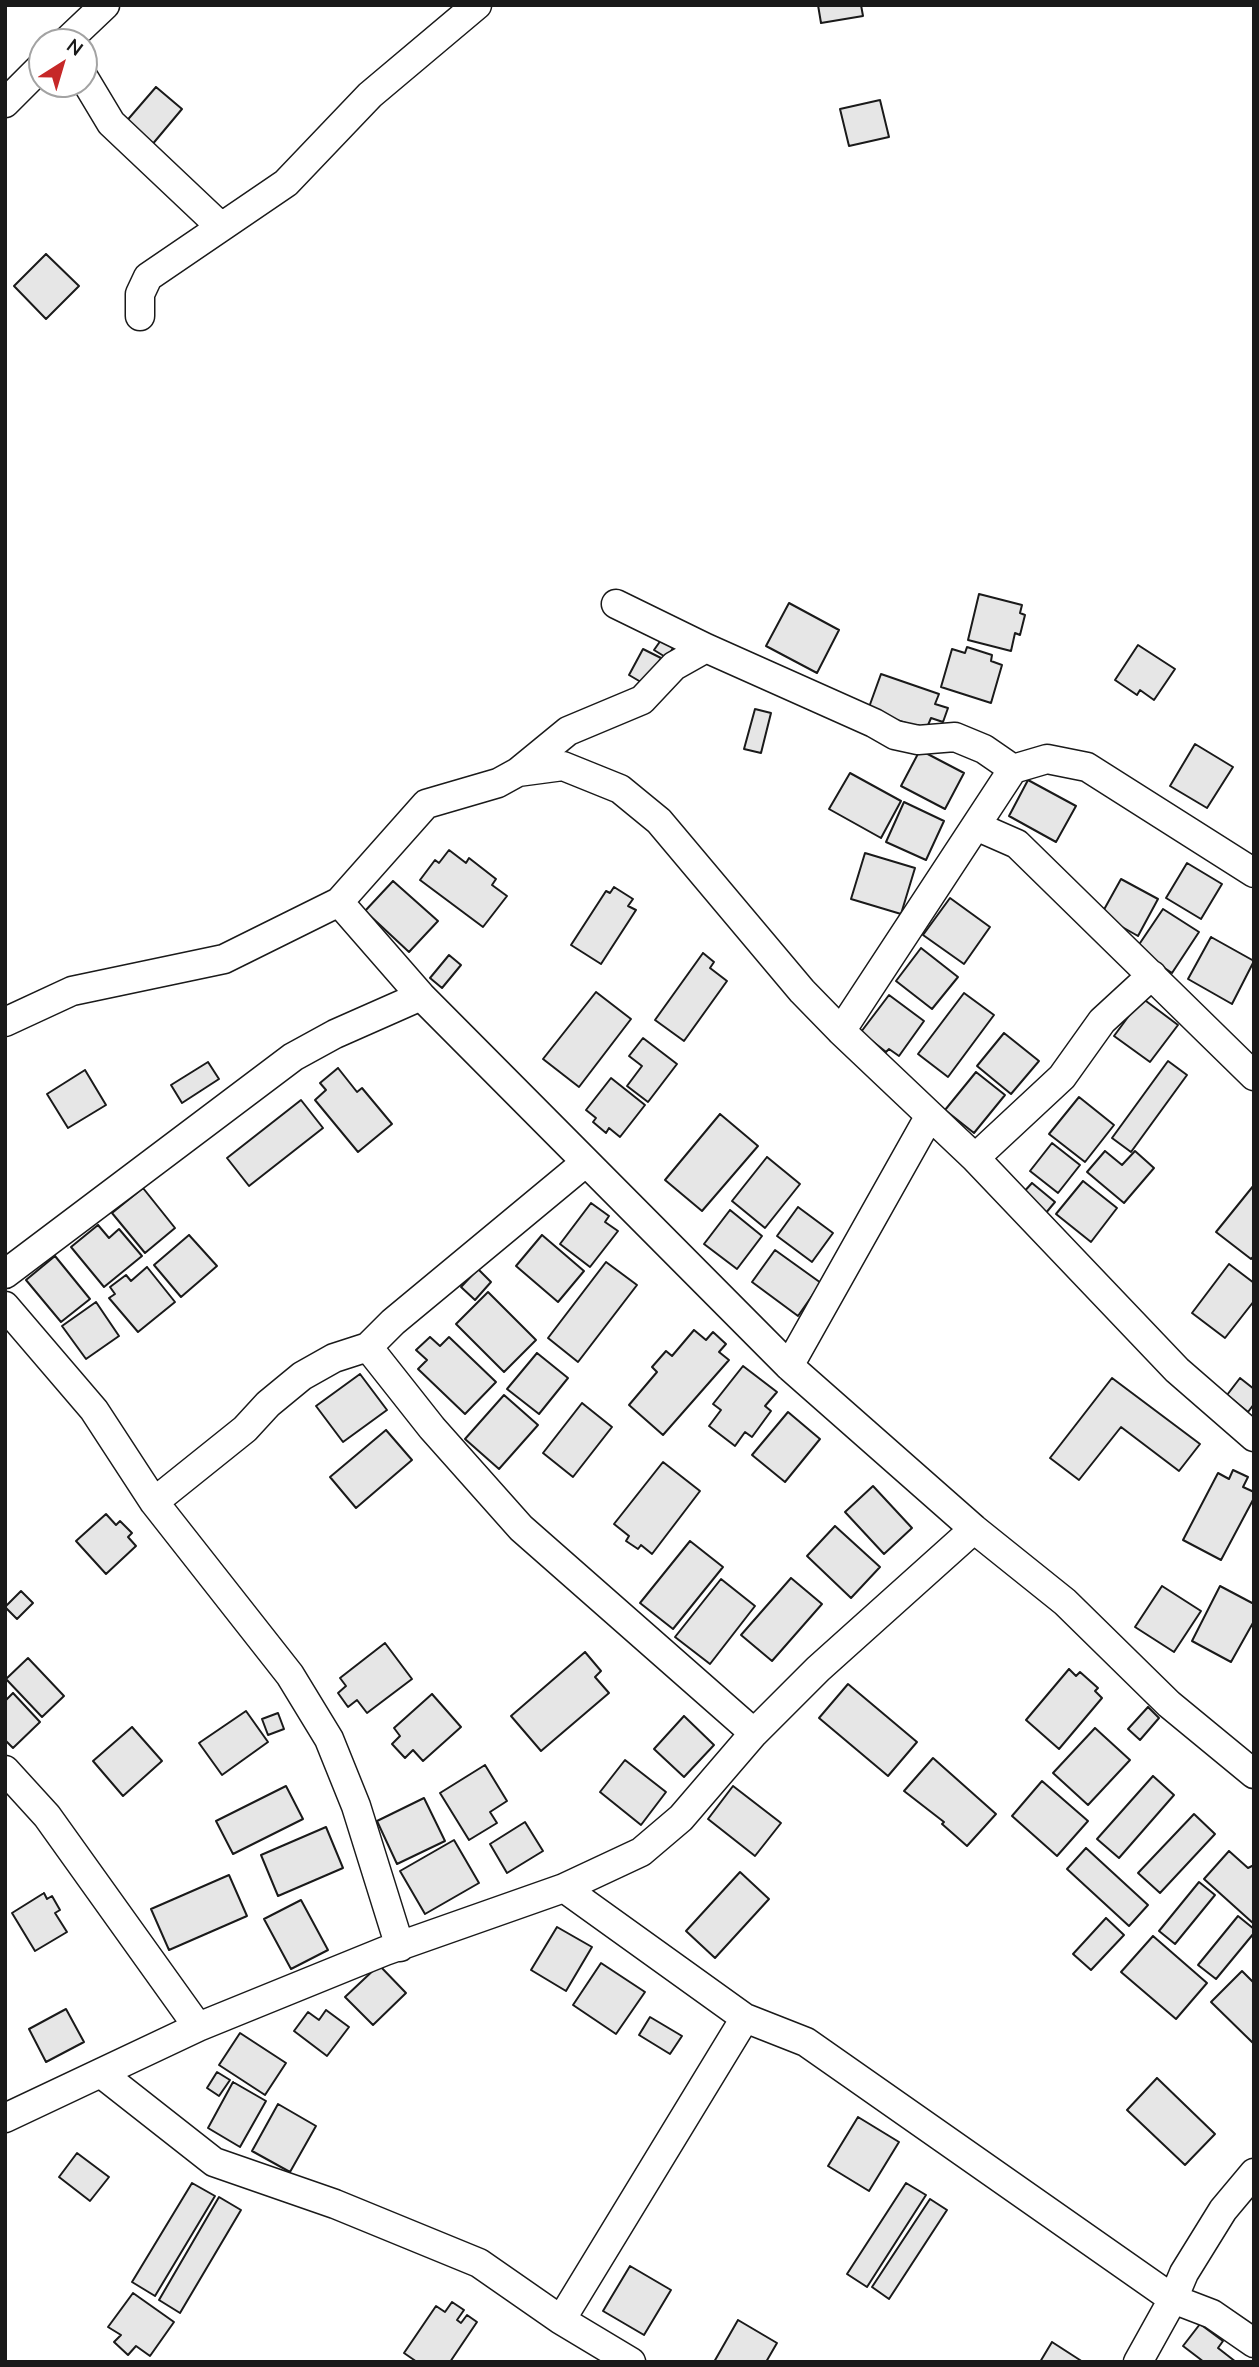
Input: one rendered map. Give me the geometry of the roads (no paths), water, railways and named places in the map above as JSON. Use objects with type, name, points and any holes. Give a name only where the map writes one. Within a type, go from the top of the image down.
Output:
[{"type":"street","points":[[81,28],[105,5]]},
{"type":"street","points":[[139,316],[140,294],[148,277],[286,183],[370,95],[477,5]]},
{"type":"street","points":[[5,103],[28,80]]},
{"type":"street","points":[[96,98],[111,123],[221,227]]},
{"type":"street","points":[[616,604],[706,648],[850,711],[895,736],[918,740],[956,737],[984,749],[1013,769]]},
{"type":"street","points":[[5,1022],[72,991],[224,959],[339,902],[426,804],[498,783],[518,772],[568,730],[642,701],[674,666],[706,648]]},
{"type":"street","points":[[841,1031],[1013,769],[1046,759],[1087,767],[1254,873]]},
{"type":"street","points":[[518,772],[563,766],[620,789],[659,821],[802,990],[841,1031],[975,1158],[1177,1370],[1254,1437]]},
{"type":"street","points":[[976,825],[1017,844],[1254,1076]]},
{"type":"street","points":[[339,902],[421,996],[629,1202],[789,1366],[974,1529],[1065,1602],[1169,1704],[1254,1774]]},
{"type":"street","points":[[975,1158],[1062,1077],[1102,1021],[1152,975]]},
{"type":"street","points":[[5,1275],[293,1057],[335,1034],[421,996]]},
{"type":"street","points":[[789,1366],[929,1117]]},
{"type":"street","points":[[154,1502],[245,1430],[268,1404],[302,1376],[334,1358],[368,1347],[393,1322],[586,1162]]},
{"type":"street","points":[[5,1306],[94,1410],[154,1502],[290,1675],[329,1739],[356,1806],[400,1947]]},
{"type":"street","points":[[368,1347],[432,1428],[521,1528],[754,1733]]},
{"type":"street","points":[[5,2118],[198,2027],[400,1947],[564,1888],[641,1852],[681,1818],[754,1733],[818,1669],[974,1529]]},
{"type":"street","points":[[5,1770],[47,1816],[198,2027]]},
{"type":"street","points":[[564,1888],[746,2018],[806,2042],[1173,2299],[1212,2314],[1254,2343]]},
{"type":"street","points":[[561,2320],[746,2018]]},
{"type":"street","points":[[102,2074],[214,2162],[335,2204],[479,2263],[561,2320],[631,2362]]},
{"type":"street","points":[[1138,2362],[1173,2299],[1184,2273],[1223,2210],[1254,2173]]}]
